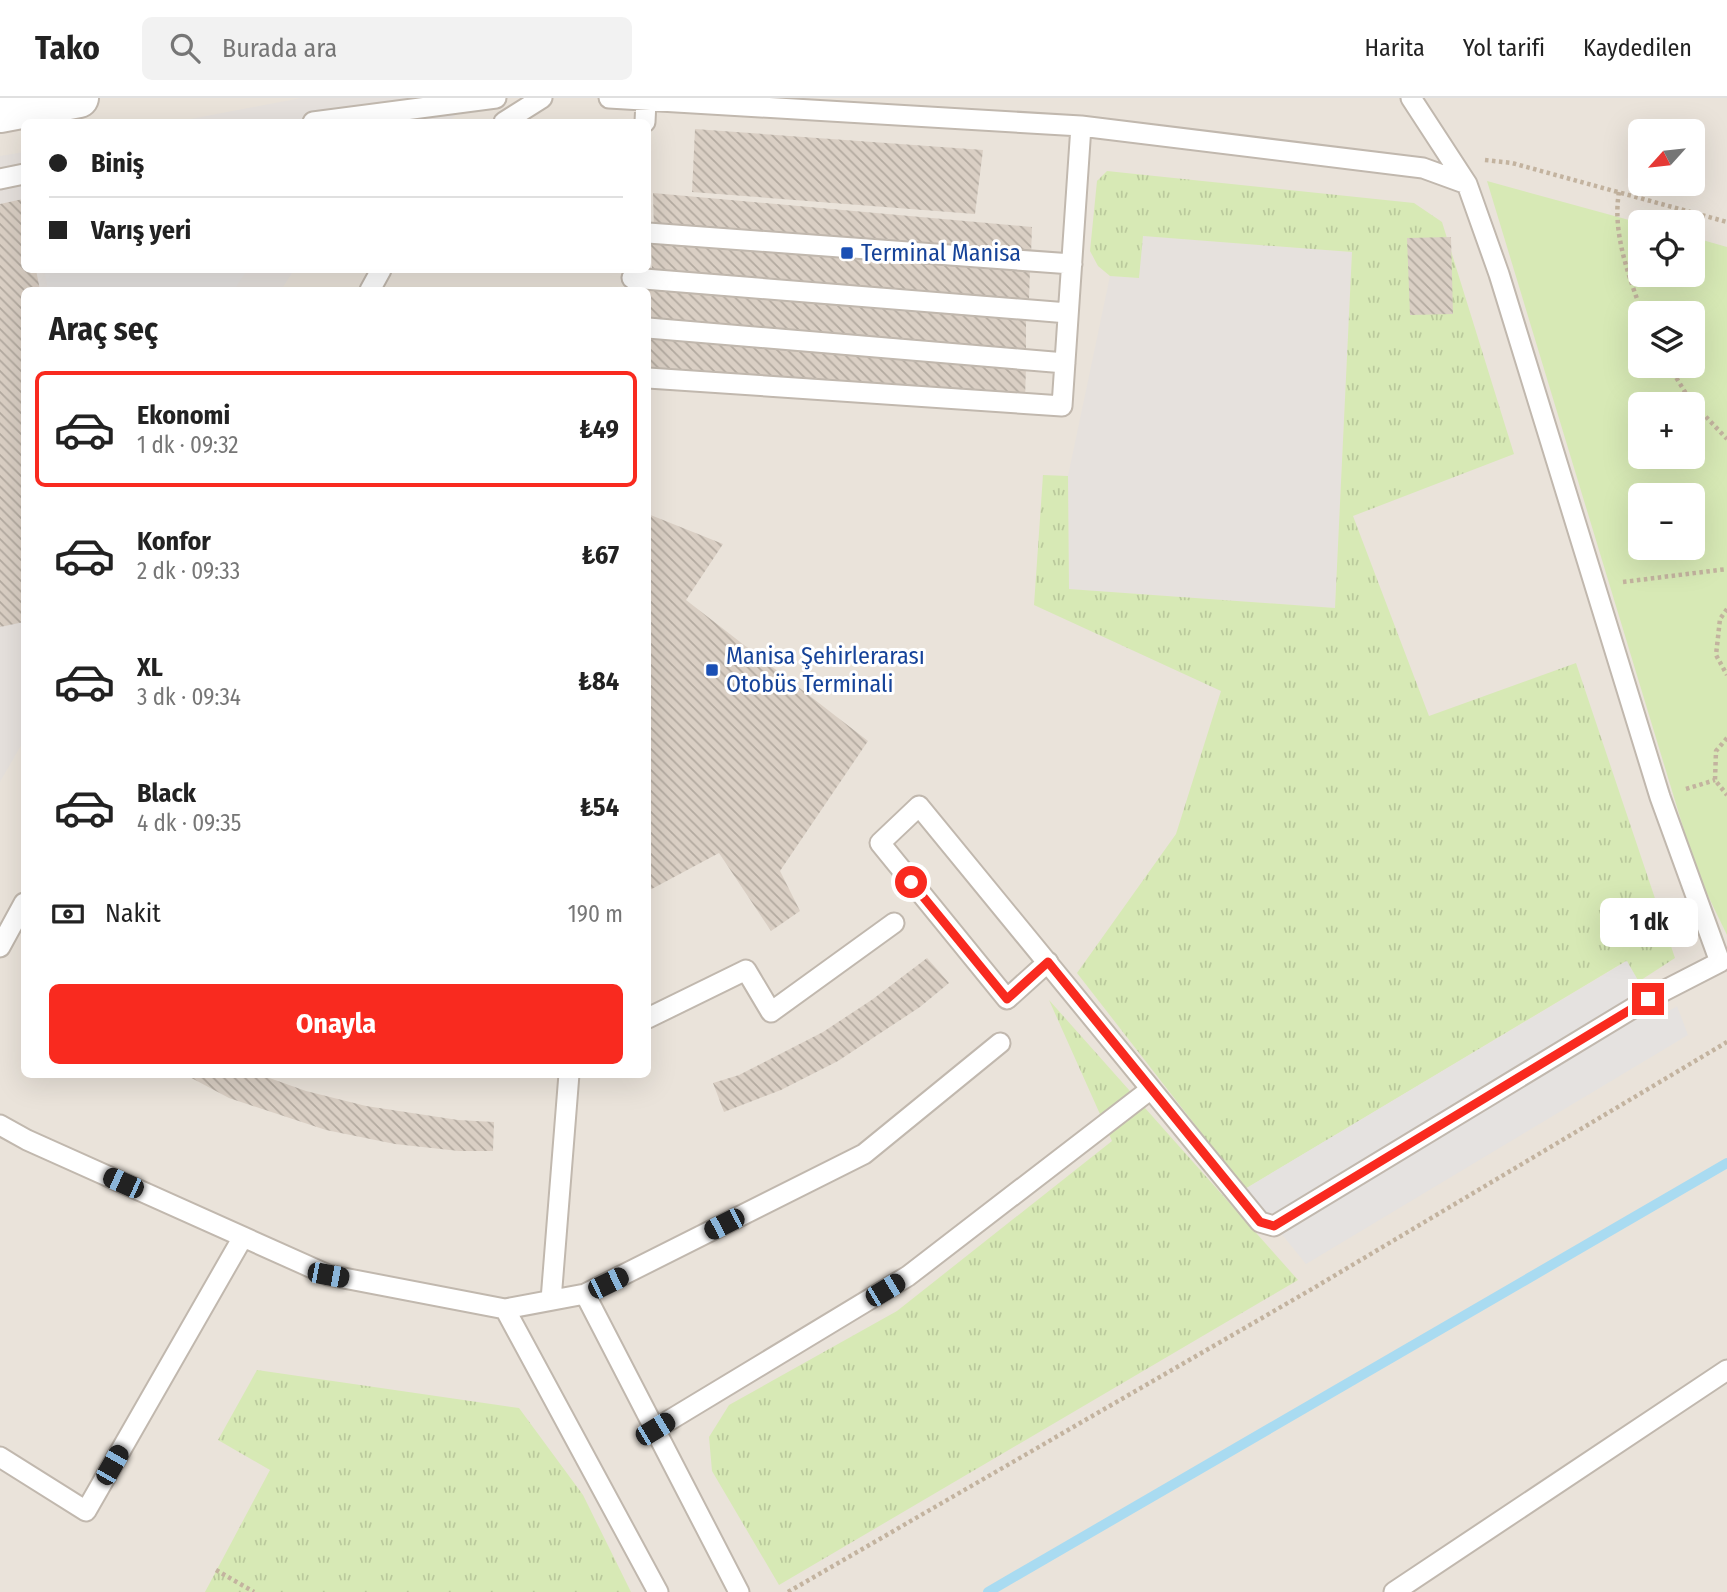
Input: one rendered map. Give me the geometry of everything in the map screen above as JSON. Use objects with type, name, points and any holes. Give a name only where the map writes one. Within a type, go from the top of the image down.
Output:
[{"type":"street","points":[[0,113],[79,98]]},
{"type":"lane","points":[[336,119],[496,98]]},
{"type":"lane","points":[[509,119],[542,98]]},
{"type":"lane","points":[[609,98],[1081,127],[1423,168],[1467,184]]},
{"type":"lane","points":[[1048,962],[1007,999],[880,843],[919,806],[1048,962],[1260,1222],[1274,1226],[1648,999],[1720,962],[1660,797],[1499,274],[1467,184],[1411,98]]},
{"type":"lane","points":[[645,119],[646,101]]},
{"type":"lane","points":[[651,378],[1062,406],[1081,127]]},
{"type":"lane","points":[[0,179],[21,175]]},
{"type":"lane","points":[[651,233],[1072,264]]},
{"type":"lane","points":[[632,279],[1068,313]]},
{"type":"lane","points":[[651,328],[1065,363]]},
{"type":"lane","points":[[0,947],[21,908]]},
{"type":"lane","points":[[651,1017],[746,970],[771,1012],[894,923]]},
{"type":"lane","points":[[0,1125],[27,1140],[328,1275],[505,1308],[585,1294],[864,1154],[999,1043]]},
{"type":"lane","points":[[551,1300],[569,1078]]},
{"type":"lane","points":[[655,1429],[908,1276],[1152,1089]]},
{"type":"lane","points":[[0,1457],[86,1511],[243,1237]]},
{"type":"lane","points":[[585,1294],[739,1592]]},
{"type":"lane","points":[[505,1308],[658,1592]]},
{"type":"lane","points":[[1394,1592],[1727,1370]]},
{"type":"path","points":[[1449,155],[1512,163],[1727,222]]},
{"type":"path","points":[[1619,192],[1616,207],[1625,267],[1638,301]]},
{"type":"path","points":[[1676,378],[1690,400],[1727,439]]},
{"type":"path","points":[[1594,586],[1727,569]]},
{"type":"path","points":[[1727,609],[1720,618],[1716,655],[1727,675]]},
{"type":"path","points":[[1727,738],[1716,751],[1715,780],[1727,795]]},
{"type":"path","points":[[788,1592],[1311,1289],[1727,1042]]},
{"type":"path","points":[[216,1570],[254,1592]]},
{"type":"shaded area","points":[[0,98],[1727,98],[1727,1592],[0,1592]]},
{"type":"shaded area","points":[[301,98],[479,98],[451,119],[191,119]]},
{"type":"shaded area","points":[[21,152],[21,273],[292,273],[283,287],[21,287],[21,745],[0,782],[0,156]]},
{"type":"shaded area","points":[[1142,236],[1352,252],[1335,608],[1069,589],[1068,476],[1110,276],[1139,278]]},
{"type":"shaded area","points":[[45,273],[245,273],[236,287],[47,287]]},
{"type":"shaded area","points":[[1627,961],[1659,1017],[1677,1006],[1688,1035],[1306,1264],[1245,1189]]},
{"type":"green space","points":[[1107,171],[1414,203],[1442,222],[1514,454],[1353,516],[1429,716],[1576,663],[1675,958],[1638,982],[1626,961],[1245,1189],[1077,973],[1176,834],[1221,691],[1034,605],[1043,475],[1068,476],[1069,589],[1335,608],[1352,252],[1143,236],[1139,278],[1110,276],[1098,266],[1090,251],[1097,181]]},
{"type":"green space","points":[[1487,181],[1628,220],[1628,287],[1705,287],[1705,241],[1727,247],[1727,935],[1697,873]]},
{"type":"green space","points":[[1049,1000],[1298,1280],[779,1585],[712,1471],[709,1437],[729,1405],[897,1311],[1112,1141]]},
{"type":"green space","points":[[257,1370],[519,1408],[583,1495],[631,1592],[205,1592],[270,1470],[218,1440]]},
{"type":"building","points":[[695,129],[983,150],[975,214],[692,192]]},
{"type":"building","points":[[653,193],[1032,227],[1031,256],[654,231]]},
{"type":"building","points":[[21,199],[21,273],[37,273],[39,287],[21,287],[21,623],[0,627],[0,204]]},
{"type":"building","points":[[651,236],[1030,269],[1029,299],[652,274]]},
{"type":"building","points":[[1451,237],[1453,314],[1410,315],[1407,238]]},
{"type":"building","points":[[648,285],[1026,319],[1026,349],[651,323],[651,287]]},
{"type":"building","points":[[651,335],[1026,368],[1025,398],[651,373]]},
{"type":"building","name":"Manisa Şehirlerarası Otobüs Terminali","points":[[651,515],[723,544],[686,600],[868,741],[780,871],[800,911],[771,931],[719,853],[651,889]]},
{"type":"building","points":[[927,958],[949,983],[920,1007],[838,1061],[781,1090],[724,1112],[713,1083],[739,1075],[823,1032]]},
{"type":"building","points":[[192,1078],[269,1078],[306,1091],[366,1106],[458,1120],[494,1122],[493,1151],[459,1151],[395,1144],[326,1130],[229,1098]]},
{"type":"waterway","points":[[988,1592],[1727,1163]]},
{"type":"place","name":"Terminal Manisa","points":[[847,253]]},
{"type":"place","name":"Manisa Şehirlerarası Otobüs Terminali","points":[[712,670]]},
{"type":"route","points":[[911,882],[1007,999],[1048,962],[1260,1222],[1274,1226],[1648,999]]}]
